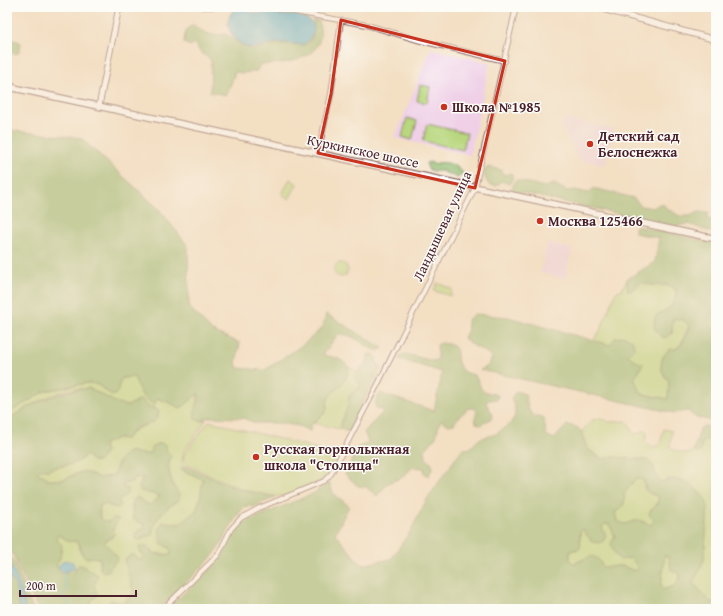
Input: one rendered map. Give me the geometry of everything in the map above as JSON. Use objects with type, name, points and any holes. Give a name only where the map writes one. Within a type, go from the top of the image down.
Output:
[{"type":"main road","name":"Куркинское шоссе","points":[[7,82],[14,88],[716,239]]},
{"type":"street","points":[[99,106],[119,7]]},
{"type":"street","points":[[203,7],[213,7]]},
{"type":"street","points":[[267,7],[367,25],[421,41],[505,61]]},
{"type":"street","name":"Ландышевая улица","points":[[162,609],[218,554],[231,529],[241,518],[259,508],[328,478],[393,355],[475,188],[505,61],[516,7]]},
{"type":"street","points":[[595,7],[716,40]]},
{"type":"street","points":[[318,153],[331,94],[341,20]]},
{"type":"highlighted area","points":[[341,20],[505,61],[475,188],[318,153],[331,94]]},
{"type":"shaded area","name":"Школа №1985","points":[[431,49],[490,63],[470,155],[395,138]]},
{"type":"shaded area","name":"Детский сад Белоснежка","points":[[562,118],[613,129],[605,165],[579,160],[561,126]]},
{"type":"shaded area","points":[[547,243],[572,249],[565,279],[540,273]]},
{"type":"green space","points":[[313,20],[319,21],[320,33],[318,44],[313,51],[302,58],[288,62],[260,64],[257,71],[243,73],[235,72],[227,95],[210,92],[211,60],[200,52],[195,43],[190,46],[184,43],[187,30],[193,25],[211,35],[225,34],[252,50],[278,43],[304,45],[312,37],[314,28]]},
{"type":"green space","points":[[7,38],[20,42],[19,52],[16,54],[7,51]]},
{"type":"green space","points":[[420,85],[430,87],[427,103],[417,101]]},
{"type":"green space","points":[[407,118],[417,121],[412,140],[402,137]]},
{"type":"green space","points":[[427,124],[467,133],[463,150],[423,141]]},
{"type":"green space","points":[[7,130],[81,138],[159,209],[188,246],[189,307],[212,331],[240,343],[236,363],[238,368],[265,370],[304,344],[323,327],[326,314],[383,348],[378,351],[354,338],[344,334],[338,334],[323,355],[340,360],[347,366],[348,371],[341,385],[329,397],[326,412],[312,423],[310,431],[299,426],[279,423],[255,423],[243,418],[210,417],[200,421],[196,420],[194,414],[199,399],[198,393],[184,406],[179,408],[157,398],[154,406],[141,394],[134,377],[122,378],[118,391],[114,396],[97,384],[87,383],[45,391],[7,414]]},
{"type":"green space","points":[[430,162],[434,164],[442,162],[454,165],[463,173],[458,178],[441,171],[432,171],[428,169],[426,163]]},
{"type":"green space","points":[[490,167],[501,170],[504,175],[511,173],[511,182],[509,184],[501,181],[497,186],[489,185],[485,172],[486,168]]},
{"type":"green space","points":[[290,179],[297,184],[289,199],[282,194]]},
{"type":"green space","points":[[516,180],[545,187],[554,184],[567,191],[576,190],[588,193],[593,189],[597,189],[634,198],[641,206],[653,208],[659,204],[664,205],[667,210],[672,211],[679,216],[690,216],[698,212],[709,213],[707,218],[716,223],[716,234],[689,224],[674,226],[514,191],[512,188]]},
{"type":"green space","points":[[637,226],[716,244],[716,422],[695,417],[688,411],[674,413],[480,370],[488,366],[492,358],[464,338],[468,329],[467,320],[475,314],[508,317],[610,345],[615,338],[624,336],[632,340],[635,348],[628,355],[635,361],[643,364],[634,379],[642,394],[668,399],[669,381],[663,373],[661,365],[663,358],[669,349],[677,349],[683,342],[689,326],[683,320],[673,318],[672,334],[664,338],[656,331],[654,322],[656,315],[665,311],[671,306],[675,299],[676,289],[642,282],[632,290],[628,291],[627,279],[655,262],[659,238],[635,233],[635,227]]},
{"type":"green space","points":[[341,263],[346,265],[348,270],[346,275],[341,277],[336,275],[334,270],[336,265]]},
{"type":"green space","points":[[627,279],[628,291],[632,290],[642,282],[676,289],[675,299],[671,306],[665,311],[656,315],[672,334],[673,318],[683,320],[689,326],[678,347],[663,356],[662,370],[669,381],[668,399],[642,394],[634,379],[635,361],[621,350],[593,341],[600,331],[616,292],[622,289]]},
{"type":"green space","points":[[437,283],[452,289],[451,296],[434,291]]},
{"type":"green space","points":[[441,343],[449,344],[456,349],[459,365],[462,370],[476,376],[483,391],[498,395],[498,399],[489,400],[486,403],[493,414],[492,418],[481,425],[476,423],[475,419],[477,411],[474,408],[469,408],[454,424],[449,425],[441,420],[436,437],[425,450],[426,458],[432,464],[432,469],[428,476],[424,473],[424,468],[413,467],[403,477],[388,483],[377,496],[366,487],[358,486],[345,474],[352,460],[354,450],[368,442],[364,432],[384,411],[376,408],[375,403],[380,393],[434,411],[442,372],[399,359],[401,355],[405,354],[434,361],[438,359],[437,345]]},
{"type":"green space","points":[[371,353],[376,357],[376,361],[381,368],[356,415],[349,432],[340,429],[348,405],[349,396],[362,385],[355,380],[356,375],[367,363],[368,355]]},
{"type":"green space","points":[[348,366],[359,373],[359,382],[362,385],[349,396],[350,405],[340,429],[313,423],[326,412],[328,399],[347,376]]},
{"type":"green space","points":[[134,377],[154,406],[157,398],[179,408],[184,406],[198,392],[196,405],[200,421],[206,420],[183,453],[182,463],[187,467],[181,469],[203,479],[200,499],[196,511],[179,524],[167,522],[167,547],[171,549],[172,555],[154,553],[148,546],[140,551],[144,560],[140,560],[133,554],[128,572],[133,594],[123,603],[111,607],[115,609],[96,609],[90,605],[91,601],[95,598],[92,578],[88,569],[79,565],[74,573],[63,574],[58,571],[56,565],[62,549],[56,539],[59,535],[79,543],[80,552],[87,558],[96,557],[100,559],[100,564],[108,571],[118,558],[104,542],[112,538],[113,527],[117,523],[103,522],[100,519],[100,505],[105,504],[114,508],[124,495],[123,483],[134,478],[143,478],[139,487],[141,491],[160,496],[150,505],[142,501],[132,506],[133,519],[145,525],[143,529],[139,530],[139,539],[148,536],[153,531],[156,522],[162,513],[178,501],[178,496],[170,476],[170,460],[165,445],[157,443],[149,454],[140,454],[131,451],[118,462],[114,475],[100,478],[92,474],[80,472],[62,480],[47,480],[45,476],[37,473],[40,469],[53,468],[76,462],[86,455],[93,461],[104,456],[104,444],[117,438],[126,439],[136,429],[149,424],[155,408],[147,406],[138,400],[131,406],[122,406],[93,390],[79,389],[57,393],[35,403],[7,420],[7,414],[45,391],[87,383],[97,384],[114,396],[118,391],[122,378]],"holes":[[[65,560],[74,569],[63,572],[58,566]]]},
{"type":"green space","points":[[89,388],[115,402],[127,406],[142,399],[147,406],[159,411],[157,418],[155,421],[136,428],[126,439],[117,438],[104,444],[106,452],[98,462],[93,461],[86,455],[76,463],[49,470],[40,470],[37,473],[45,476],[47,480],[62,480],[84,471],[100,478],[114,475],[120,460],[126,453],[133,452],[149,454],[153,446],[161,443],[165,445],[166,450],[171,456],[168,464],[171,482],[180,496],[178,501],[171,505],[158,518],[152,535],[139,540],[135,538],[135,533],[143,529],[145,525],[133,519],[132,501],[135,498],[139,498],[146,504],[150,505],[160,496],[141,491],[139,487],[143,478],[134,478],[132,482],[123,484],[124,488],[128,488],[128,493],[119,501],[121,505],[118,508],[105,504],[100,505],[99,508],[99,514],[102,520],[108,522],[115,518],[119,519],[112,531],[115,534],[104,542],[118,558],[108,571],[103,572],[100,569],[100,559],[83,556],[79,543],[75,541],[70,542],[59,535],[56,539],[62,545],[60,558],[56,566],[61,573],[74,573],[78,565],[83,566],[98,575],[94,586],[98,595],[91,601],[90,605],[96,609],[38,609],[7,542],[7,420],[26,408],[56,395]]},
{"type":"green space","points":[[516,391],[525,394],[529,410],[534,415],[544,418],[546,435],[554,439],[567,425],[577,427],[580,429],[587,449],[602,459],[612,457],[649,460],[661,482],[677,479],[690,484],[698,491],[708,507],[704,560],[693,583],[711,603],[716,599],[716,609],[167,609],[221,559],[235,531],[243,523],[312,494],[330,483],[333,493],[349,506],[335,534],[362,565],[391,559],[410,532],[427,499],[463,448],[469,449],[479,439],[496,434],[510,424],[515,416],[515,407],[511,399]],"holes":[[[635,479],[644,480],[646,491],[659,497],[657,505],[650,511],[649,515],[654,521],[651,525],[638,520],[625,524],[617,521],[615,512],[623,504],[625,500],[624,494]],[[605,524],[609,524],[615,536],[611,544],[616,556],[621,560],[630,558],[636,564],[637,568],[635,571],[622,566],[603,567],[595,557],[588,557],[576,563],[573,563],[570,560],[570,551],[579,549],[580,533],[582,528],[592,542],[600,543],[606,536],[602,527]],[[665,555],[669,557],[671,570],[679,573],[680,577],[676,585],[663,590],[661,585]]]},
{"type":"green space","points":[[601,418],[609,422],[626,421],[633,433],[637,434],[645,430],[647,434],[645,442],[653,447],[660,443],[664,429],[672,431],[670,448],[683,453],[692,453],[694,449],[697,453],[702,443],[716,434],[716,557],[711,559],[716,564],[716,599],[711,603],[693,583],[704,560],[708,507],[706,502],[699,492],[682,481],[670,479],[661,482],[655,475],[654,467],[612,457],[602,459],[587,448],[582,431],[592,420]]},
{"type":"green space","name":"Русская горнолыжная школа \"Столица\"","points":[[209,421],[319,449],[325,455],[336,461],[323,480],[293,494],[277,496],[264,495],[236,487],[186,464],[183,458],[185,453]]},
{"type":"green space","points":[[703,426],[716,427],[716,434],[714,434],[710,439],[702,442],[701,451],[697,453],[694,449],[700,429]]},
{"type":"green space","points":[[187,467],[238,489],[276,497],[253,507],[245,506],[212,557],[159,609],[115,609],[108,604],[111,600],[123,603],[133,594],[125,559],[133,554],[140,560],[144,560],[139,547],[146,547],[152,552],[160,555],[171,555],[171,549],[161,543],[159,529],[163,522],[179,524],[196,511],[200,499],[203,479],[180,469]]},
{"type":"green space","points":[[635,479],[644,480],[644,489],[659,497],[652,517],[654,521],[651,525],[642,521],[633,521],[625,525],[617,522],[615,512],[623,504],[625,500],[624,494]]},
{"type":"green space","points":[[605,524],[609,524],[615,536],[611,544],[626,559],[630,558],[636,564],[637,568],[635,571],[622,566],[603,567],[598,560],[581,560],[577,563],[573,563],[570,560],[570,551],[579,549],[581,541],[580,533],[582,528],[586,535]]},
{"type":"green space","points":[[7,550],[17,568],[33,609],[25,609],[23,595],[7,559]]},
{"type":"green space","points":[[665,555],[669,557],[680,577],[676,585],[663,590],[661,586]]},
{"type":"green space","points":[[7,572],[15,585],[20,609],[12,609],[7,598]]},
{"type":"water","points":[[243,7],[255,13],[280,12],[299,15],[310,21],[314,30],[310,39],[303,45],[278,43],[250,48],[240,43],[235,38],[228,26],[228,19],[231,14],[235,9]]},
{"type":"water","points":[[7,559],[19,583],[25,609],[20,609],[15,585],[7,572]]},
{"type":"water","points":[[65,560],[73,562],[75,569],[63,572],[58,566]]},
{"type":"waterway","points":[[63,572],[63,577],[67,588],[62,597],[68,602],[71,609]]},
{"type":"place","name":"Школа №1985","points":[[444,107]]},
{"type":"place","name":"Детский сад Белоснежка","points":[[590,144]]},
{"type":"place","name":"Москва 125466","points":[[540,221]]},
{"type":"place","name":"Русская горнолыжная школа \"Столица\"","points":[[256,457]]}]
